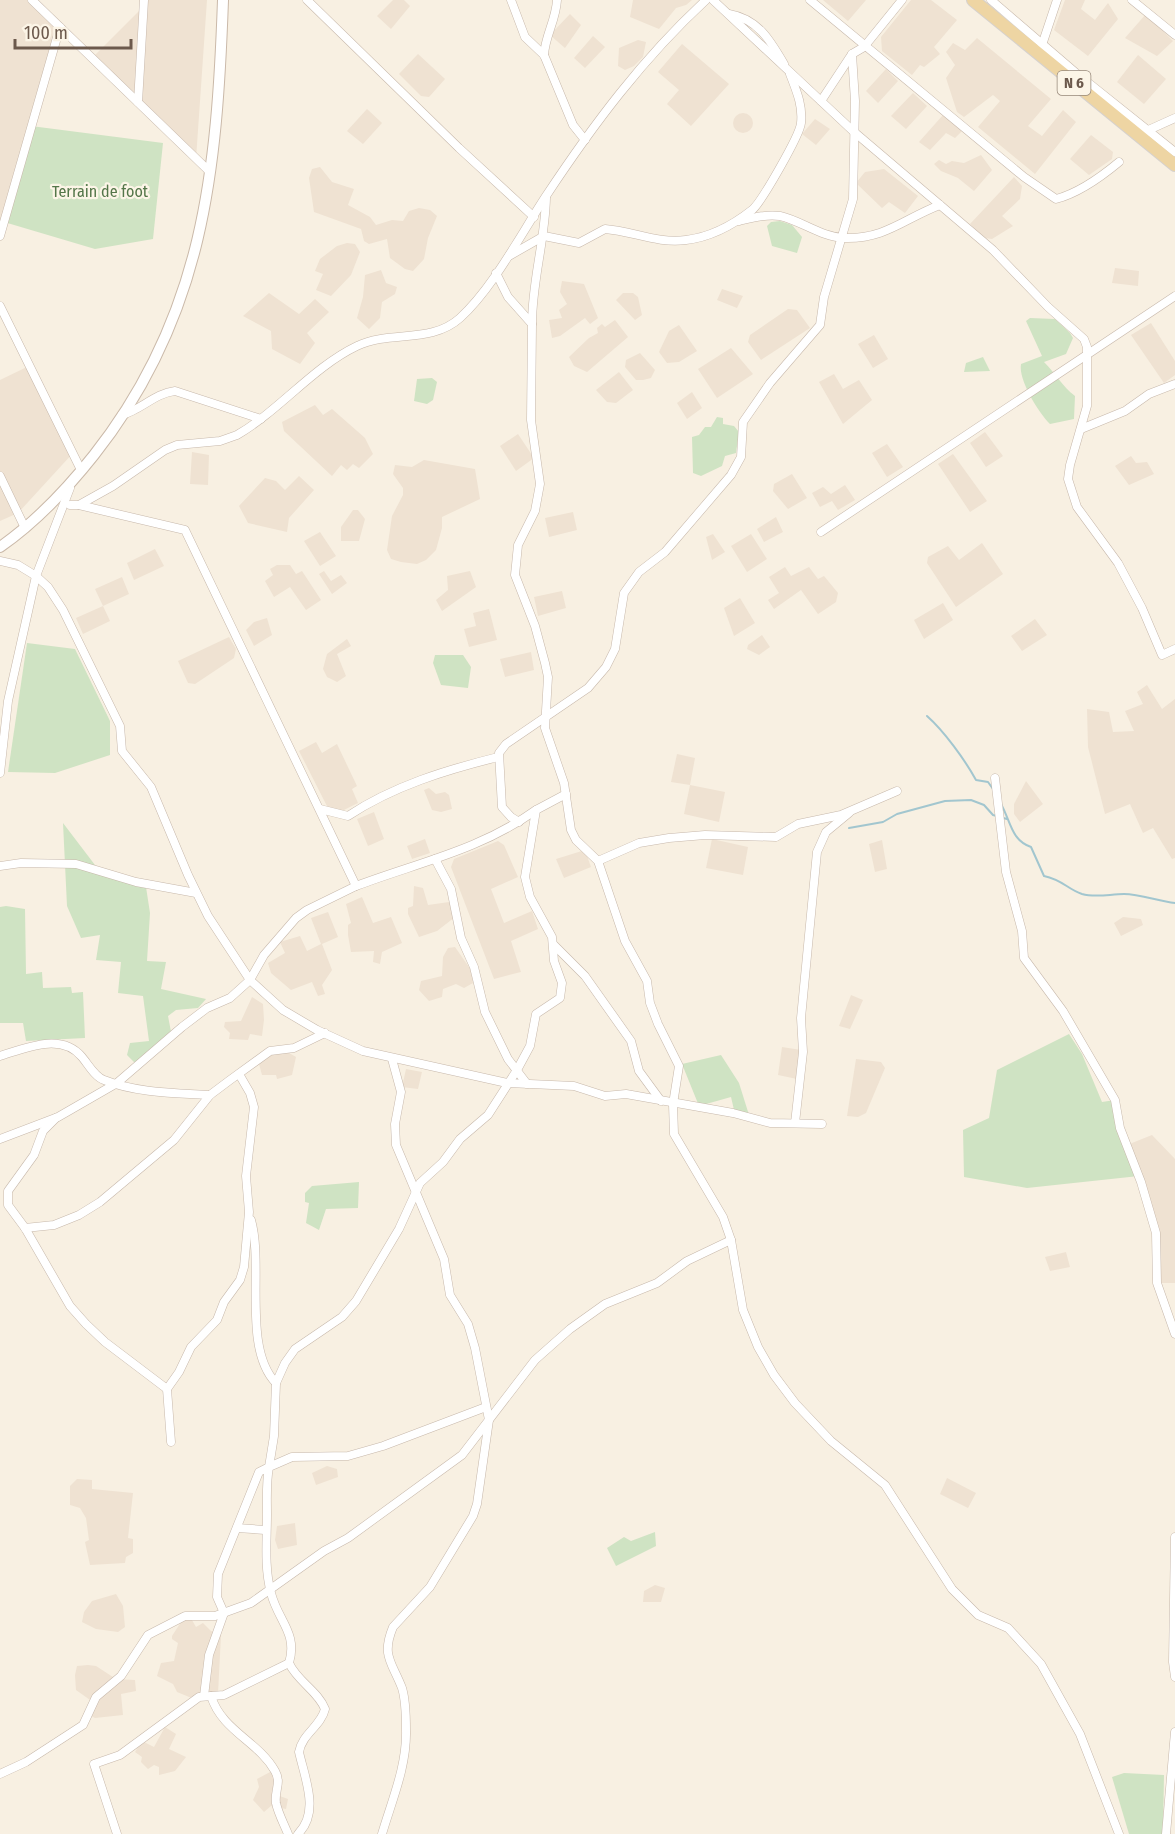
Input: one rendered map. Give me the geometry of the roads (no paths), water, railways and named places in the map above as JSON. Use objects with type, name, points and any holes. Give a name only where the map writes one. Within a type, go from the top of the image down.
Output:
[{"type":"main road","points":[[0,547],[25,528],[72,481],[122,415],[159,355],[181,302],[194,255],[218,109],[223,0]]},
{"type":"main road","name":"N 6","points":[[974,0],[1040,49],[1142,133],[1175,165]]},
{"type":"street","points":[[32,0],[209,171]]},
{"type":"street","points":[[138,102],[144,0]]},
{"type":"street","points":[[307,0],[459,148],[534,217]]},
{"type":"street","points":[[511,0],[525,38],[544,55],[573,125],[585,140]]},
{"type":"street","points":[[544,55],[545,41],[552,27],[557,0]]},
{"type":"street","points":[[79,505],[128,477],[165,450],[177,445],[220,441],[237,435],[356,346],[396,335],[427,334],[451,325],[473,304],[631,77],[706,0]]},
{"type":"street","points":[[712,0],[853,131],[993,250],[1048,307],[1079,332],[1087,347],[1087,406],[1068,479],[1077,507],[1118,563],[1142,608],[1162,655],[1175,649]]},
{"type":"street","points":[[810,0],[864,47],[1024,177],[1056,200],[1092,182],[1119,162]]},
{"type":"street","points":[[821,101],[852,54],[864,47],[902,0]]},
{"type":"street","points":[[991,0],[1040,49],[1057,0]]},
{"type":"street","points":[[1132,0],[1175,35]]},
{"type":"street","points":[[507,256],[544,236],[579,243],[605,229],[660,240],[685,241],[710,235],[755,208],[795,142],[801,124],[801,108],[788,71],[772,43],[757,25],[742,16],[728,14]]},
{"type":"street","points":[[0,236],[60,27]]},
{"type":"street","points":[[519,822],[502,807],[498,757],[506,744],[588,688],[606,667],[615,649],[624,593],[639,572],[664,552],[731,475],[741,457],[743,422],[770,383],[820,325],[824,297],[853,199],[855,101],[852,54]]},
{"type":"street","points":[[1142,133],[1175,118]]},
{"type":"street","points":[[1142,133],[1175,152]]},
{"type":"street","points":[[546,196],[544,236],[534,281],[532,324],[531,420],[540,484],[535,511],[518,545],[514,566],[519,590],[535,626],[545,663],[548,677],[545,718],[548,738],[566,794],[571,830],[576,840],[598,861],[625,941],[647,981],[650,1004],[677,1060],[679,1075],[674,1104],[674,1134],[681,1150],[713,1198],[731,1240],[743,1310],[758,1347],[774,1375],[795,1403],[831,1441],[885,1485],[952,1589],[978,1615],[1008,1628],[1041,1664],[1080,1734],[1119,1834]]},
{"type":"street","points":[[731,223],[764,216],[780,216],[807,228],[843,238],[882,234],[940,205]]},
{"type":"street","points":[[495,273],[508,297],[532,324]]},
{"type":"street","points":[[821,532],[1175,296]]},
{"type":"street","points":[[0,306],[81,470]]},
{"type":"street","points":[[1081,429],[1131,408],[1149,394],[1175,384]]},
{"type":"street","points":[[122,415],[138,410],[164,393],[175,391],[261,419]]},
{"type":"street","points":[[0,476],[4,492],[25,528]]},
{"type":"street","points":[[0,773],[8,701],[36,576],[72,481]]},
{"type":"street","points":[[70,505],[79,505],[185,530],[356,886]]},
{"type":"street","points":[[0,561],[18,565],[36,576],[48,587],[63,610],[120,726],[123,751],[151,787],[196,893],[226,947],[250,980],[283,1010],[363,1051],[392,1059],[507,1083],[574,1086],[604,1096],[626,1094],[733,1113],[770,1123],[822,1124]]},
{"type":"street","points":[[320,809],[348,816],[399,788],[446,770],[498,757]]},
{"type":"street","points":[[995,778],[1006,872],[1022,931],[1024,958],[1063,1011],[1115,1100],[1120,1128],[1156,1233],[1157,1283],[1175,1334]]},
{"type":"street","points":[[598,861],[649,840],[705,835],[776,837],[798,824],[849,813],[897,791]]},
{"type":"street","points":[[0,1138],[58,1116],[117,1083],[182,1027],[207,1008],[230,998],[250,980],[264,955],[296,918],[307,910],[356,886],[472,847],[566,794]]},
{"type":"street","points":[[298,1834],[305,1827],[311,1802],[299,1752],[300,1745],[322,1718],[325,1708],[318,1697],[293,1673],[289,1663],[293,1648],[291,1638],[277,1612],[270,1590],[264,1546],[266,1488],[274,1436],[276,1383],[285,1363],[295,1349],[342,1317],[356,1301],[399,1228],[415,1190],[443,1162],[460,1139],[488,1115],[530,1046],[536,1014],[560,998],[562,992],[554,961],[554,945],[547,925],[530,897],[525,877],[536,810]]},
{"type":"street","points":[[795,1123],[803,1052],[801,1018],[817,852],[826,832],[849,813]]},
{"type":"street","points":[[435,859],[451,889],[461,938],[474,967],[485,1012],[508,1059],[527,1084]]},
{"type":"street","points":[[0,866],[21,863],[76,864],[136,882],[196,893]]},
{"type":"street","points":[[554,945],[585,976],[630,1041],[639,1071],[661,1101]]},
{"type":"street","points":[[26,1228],[54,1225],[100,1202],[174,1140],[210,1095],[270,1051],[294,1048],[325,1033]]},
{"type":"street","points":[[0,1056],[34,1044],[66,1045],[77,1051],[99,1077],[154,1090],[210,1095]]},
{"type":"street","points":[[382,1834],[404,1765],[407,1733],[403,1694],[387,1656],[390,1635],[393,1627],[430,1587],[473,1516],[477,1504],[489,1420],[468,1324],[450,1295],[444,1259],[396,1145],[395,1124],[401,1092],[392,1059]]},
{"type":"street","points":[[239,1074],[250,1093],[254,1107],[246,1176],[249,1212],[257,1253],[257,1330],[267,1371],[276,1383]]},
{"type":"street","points":[[58,1116],[43,1131],[34,1155],[6,1195],[8,1205],[26,1228],[70,1306],[105,1342],[167,1389]]},
{"type":"street","points":[[171,1442],[167,1389],[179,1372],[187,1352],[217,1320],[224,1302],[240,1280],[246,1252],[249,1212]]},
{"type":"street","points":[[0,1774],[26,1762],[83,1725],[96,1697],[121,1676],[148,1635],[185,1616],[224,1613],[251,1603],[448,1466],[471,1445],[535,1360],[598,1309],[657,1283],[687,1261],[731,1240]]},
{"type":"street","points":[[288,1834],[276,1803],[279,1785],[275,1771],[263,1754],[225,1722],[208,1696],[209,1655],[224,1613],[217,1597],[218,1574],[259,1472],[292,1457],[348,1456],[383,1446],[486,1407]]},
{"type":"street","points":[[237,1528],[265,1530]]},
{"type":"street","points":[[1175,1537],[1173,1662],[1175,1677]]},
{"type":"street","points":[[117,1834],[94,1764],[120,1755],[188,1704],[208,1696],[224,1695],[289,1663]]},
{"type":"street","points":[[1166,1834],[1175,1732]]},
{"type":"waterway","points":[[927,716],[954,746],[976,780],[988,782],[993,789]]},
{"type":"waterway","points":[[849,828],[883,822],[897,814],[945,801],[971,800],[984,805],[993,815],[1007,819]]},
{"type":"waterway","points":[[1001,804],[1012,830],[1019,840],[1031,847],[1044,876],[1087,895],[1130,894],[1175,903]]},
{"type":"park label","name":"Terrain de foot","points":[[100,191]]}]
